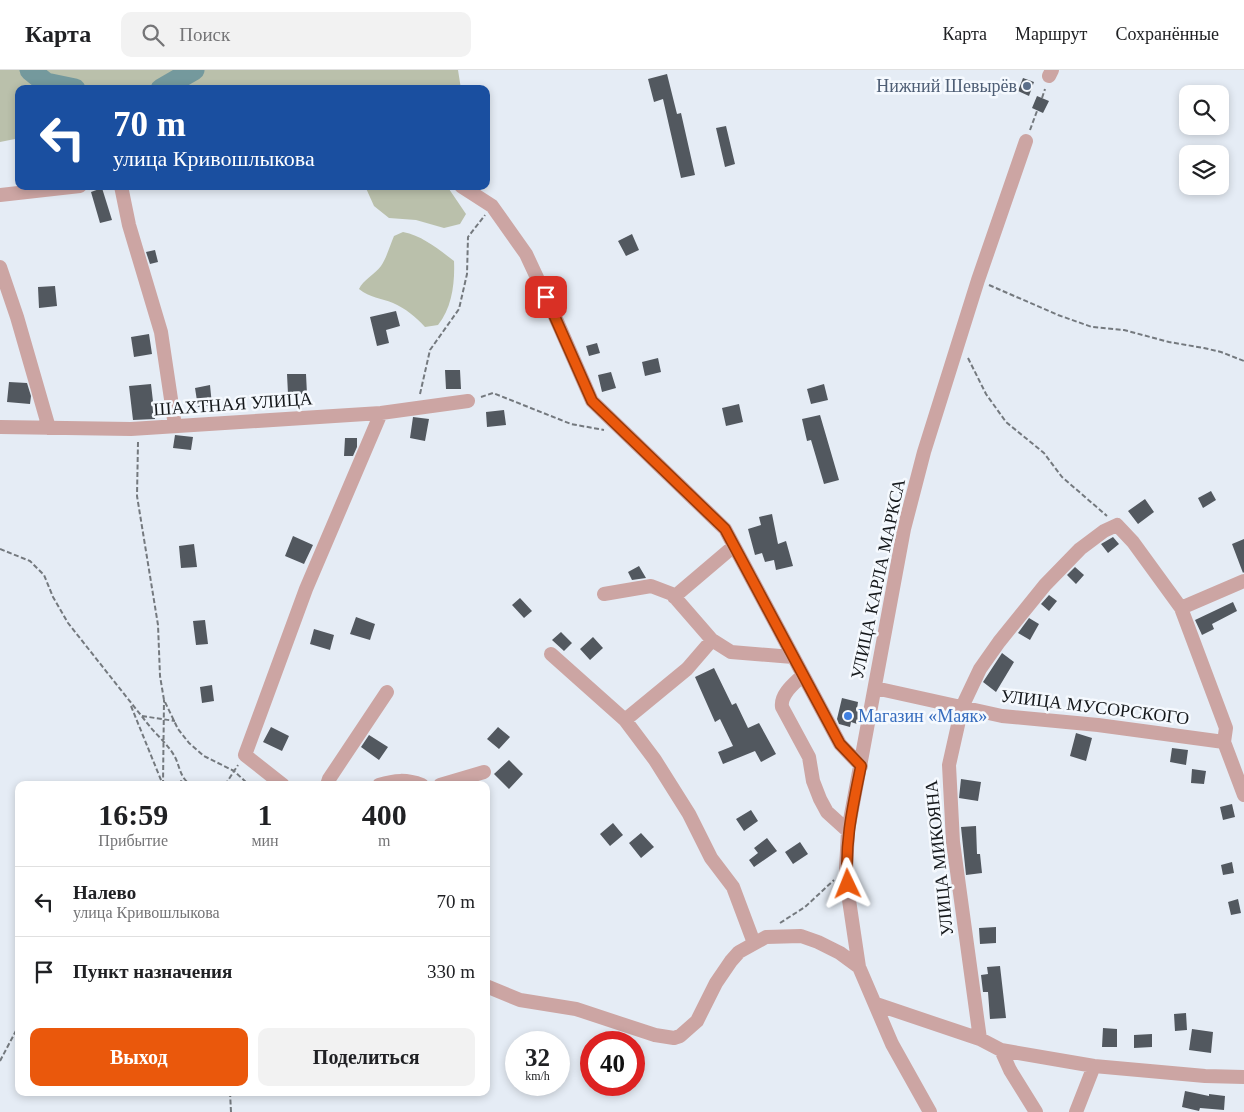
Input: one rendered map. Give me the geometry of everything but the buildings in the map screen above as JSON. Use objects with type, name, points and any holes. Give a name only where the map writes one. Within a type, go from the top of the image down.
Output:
[{"type":"street","name":"УЛИЦА КАРЛА МАРКСА","points":[[930,1112],[892,1044],[860,966],[846,869],[848,830],[904,529],[924,452],[960,343],[978,280],[1026,141]]},
{"type":"street","points":[[0,195],[44,190]]},
{"type":"street","points":[[122,190],[129,225],[161,332],[176,426]]},
{"type":"street","points":[[467,190],[492,206],[526,254],[592,401],[623,433],[725,529],[840,744],[861,766]]},
{"type":"street","points":[[0,268],[49,428]]},
{"type":"street","name":"ШАХТНАЯ УЛИЦА","points":[[0,427],[138,429],[381,414],[468,401]]},
{"type":"street","points":[[278,781],[244,754],[306,589],[381,414]]},
{"type":"street","points":[[1117,525],[1133,542],[1181,608],[1226,728],[1224,742],[1244,795]]},
{"type":"street","name":"УЛИЦА МИКОЯНА","points":[[980,1039],[953,842],[949,774],[949,765],[962,707],[980,669],[1045,585],[1080,550],[1104,531],[1117,525]]},
{"type":"street","points":[[674,597],[734,546]]},
{"type":"street","points":[[1181,608],[1244,581]]},
{"type":"street","points":[[604,594],[651,586],[672,594],[712,640],[732,652],[793,657]]},
{"type":"street","points":[[625,720],[687,669],[712,640]]},
{"type":"street","points":[[551,654],[625,720],[655,760],[689,814],[711,858],[733,887],[754,943]]},
{"type":"street","points":[[803,674],[786,693],[781,701],[782,707],[809,757],[813,781],[820,799],[828,812],[848,830]]},
{"type":"street","name":"УЛИЦА МУСОРСКОГО","points":[[875,688],[1002,716],[1098,725],[1224,742]]},
{"type":"street","points":[[328,781],[387,692]]},
{"type":"street","points":[[454,781],[484,772]]},
{"type":"street","points":[[394,781],[413,781]]},
{"type":"street","points":[[490,988],[520,1000],[576,1009],[655,1035],[674,1038],[680,1036],[696,1021],[730,961],[739,952],[766,938],[801,936],[840,953],[860,966]]},
{"type":"street","points":[[876,1004],[980,1039],[1001,1050],[1094,1066],[1205,1076],[1244,1077]]},
{"type":"street","points":[[1001,1050],[1010,1070],[1036,1112]]},
{"type":"street","points":[[1076,1112],[1094,1066]]},
{"type":"path","points":[[1026,141],[1037,111]]},
{"type":"path","points":[[417,408],[430,350],[459,309],[467,274],[468,237],[492,206]]},
{"type":"path","points":[[978,280],[1058,315],[1092,327],[1124,330],[1169,342],[1221,352],[1244,361]]},
{"type":"path","points":[[960,343],[986,394],[1006,422],[1044,453],[1062,477],[1117,525]]},
{"type":"path","points":[[468,401],[493,393],[571,424],[623,433]]},
{"type":"path","points":[[138,429],[137,496],[158,625],[160,676],[164,700],[163,781]]},
{"type":"path","points":[[0,549],[30,562],[44,575],[53,597],[68,623],[129,702],[174,756],[182,777],[186,781]]},
{"type":"path","points":[[164,700],[189,743],[204,756],[234,771],[245,781]]},
{"type":"path","points":[[129,702],[161,781]]},
{"type":"path","points":[[141,716],[175,721]]},
{"type":"path","points":[[229,781],[244,754]]},
{"type":"path","points":[[181,781],[182,777]]},
{"type":"path","points":[[780,923],[805,907],[846,869]]},
{"type":"path","points":[[0,1060],[15,1032]]},
{"type":"path","points":[[230,1096],[231,1112]]},
{"type":"green space","points":[[0,70],[458,70],[460,85],[15,85],[15,139],[0,142]]},
{"type":"green space","points":[[367,190],[450,190],[466,214],[460,224],[444,228],[416,220],[389,218],[374,206]]},
{"type":"green space","points":[[403,232],[424,240],[454,261],[452,295],[447,311],[438,325],[425,327],[402,308],[359,289],[381,266],[394,236]]},
{"type":"waterway","points":[[30,70],[46,83],[56,85]]},
{"type":"waterway","points":[[168,85],[194,70]]},
{"type":"place","name":"Нижний Шевырёв","points":[[1027,86]]},
{"type":"place","name":"Магазин «Маяк»","points":[[848,716]]},
{"type":"route","points":[[546,297],[592,401],[623,433],[725,529],[840,744],[861,766],[848,830],[846,869],[848,884]]}]
